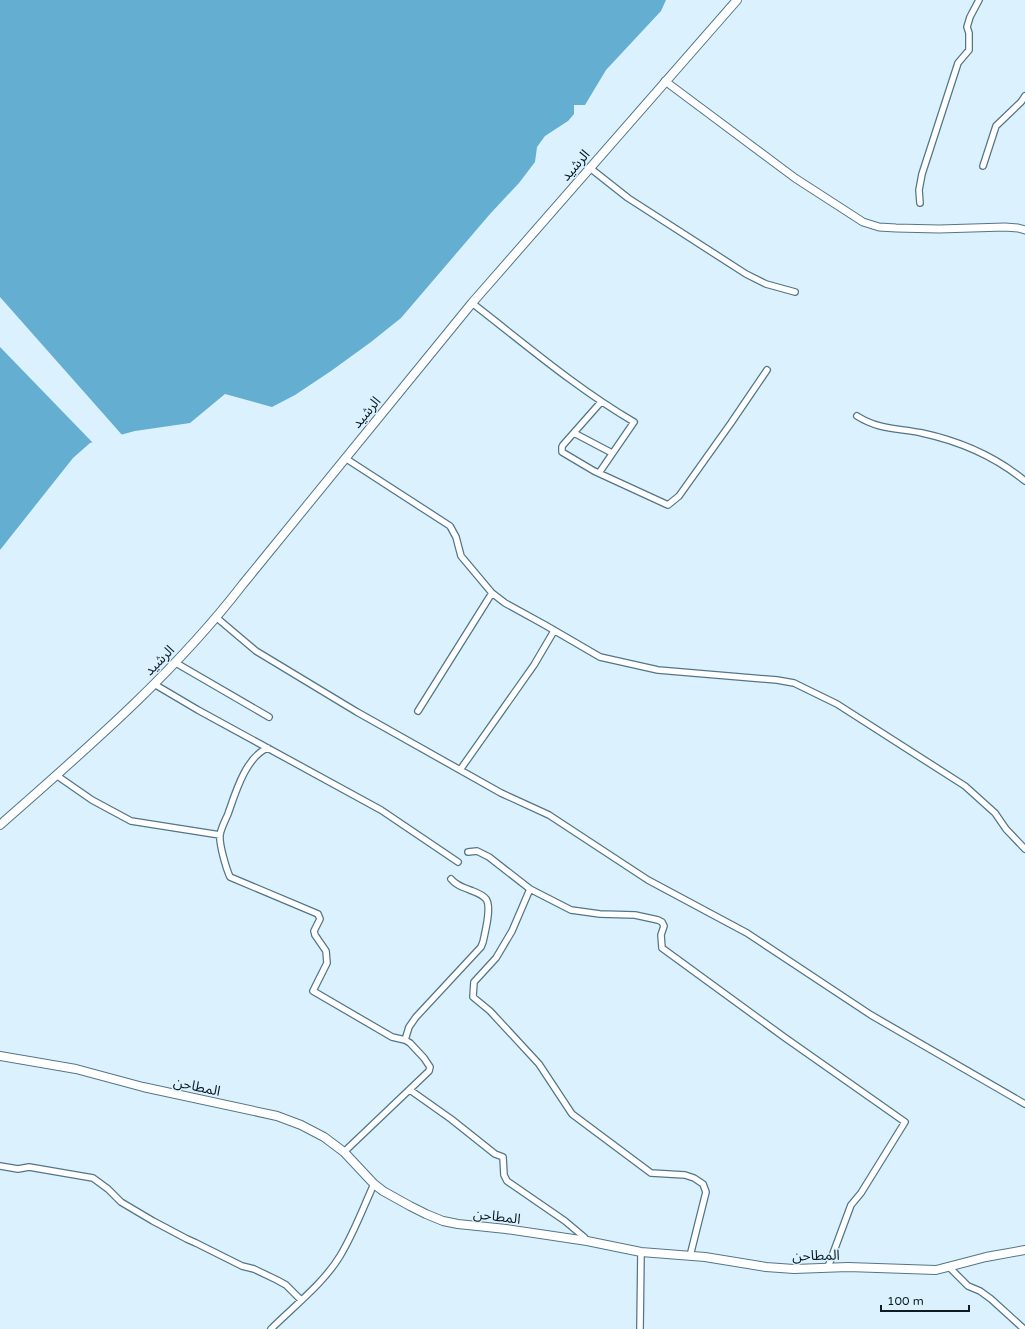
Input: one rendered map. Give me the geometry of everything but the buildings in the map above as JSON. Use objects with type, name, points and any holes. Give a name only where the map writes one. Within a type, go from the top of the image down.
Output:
[{"type":"main road","name":"الرشيد","points":[[0,825],[106,731],[176,663],[217,618],[472,303],[736,0]]},
{"type":"main road","name":"المطاحن","points":[[0,1056],[76,1069],[143,1087],[277,1116],[301,1125],[324,1137],[344,1152],[374,1184],[410,1206],[443,1220],[458,1224],[506,1229],[587,1241],[641,1252],[690,1256],[794,1269],[828,1267],[936,1270],[986,1257],[1025,1250]]},
{"type":"street","points":[[920,203],[919,190],[922,174],[958,63],[969,50],[969,34],[967,26],[979,0]]},
{"type":"street","points":[[666,81],[795,178],[863,222],[879,227],[896,228],[954,229],[1004,227],[1025,230]]},
{"type":"street","points":[[983,166],[996,126],[1021,102],[1025,96]]},
{"type":"street","points":[[590,168],[628,198],[746,274],[766,284],[795,292]]},
{"type":"street","points":[[472,303],[601,402],[634,422],[599,473]]},
{"type":"street","points":[[601,402],[562,447],[562,452],[599,473],[668,505],[680,496],[767,370]]},
{"type":"street","points":[[857,416],[879,426],[921,433],[979,451],[1024,479]]},
{"type":"street","points":[[574,433],[612,453]]},
{"type":"street","points":[[345,458],[450,526],[456,536],[461,556],[492,593],[505,603],[600,657],[658,670],[777,680],[794,683],[837,704],[965,786],[995,813],[1006,829],[1025,849]]},
{"type":"street","points":[[418,711],[492,593]]},
{"type":"street","points":[[217,618],[256,651],[357,712],[501,793],[550,815],[648,880],[747,933],[871,1015],[1025,1104]]},
{"type":"street","points":[[460,770],[534,665],[554,631]]},
{"type":"street","points":[[176,663],[269,717]]},
{"type":"street","points":[[154,684],[198,710],[381,810],[458,862]]},
{"type":"street","points":[[268,748],[258,753],[239,783],[220,835],[224,858],[230,876],[315,912],[320,916],[314,932],[326,950],[327,963],[313,991],[392,1037],[405,1040],[424,1058],[430,1067],[429,1071],[410,1090],[344,1152]]},
{"type":"street","points":[[56,775],[92,800],[131,821],[220,835]]},
{"type":"street","points":[[468,852],[477,851],[489,857],[530,889],[571,910],[600,914],[635,915],[662,922],[664,926],[661,935],[662,948],[784,1037],[905,1122],[861,1193],[851,1205],[828,1267]]},
{"type":"street","points":[[405,1040],[409,1027],[416,1017],[481,947],[483,942],[488,912],[487,900],[475,892],[455,884],[451,879]]},
{"type":"street","points":[[530,889],[512,931],[496,958],[474,982],[473,997],[490,1011],[539,1064],[572,1114],[651,1173],[685,1175],[694,1178],[703,1184],[706,1192],[690,1256]]},
{"type":"street","points":[[410,1090],[451,1119],[495,1154],[503,1158],[504,1175],[507,1181],[565,1221],[587,1241]]},
{"type":"street","points":[[0,1166],[18,1169],[29,1167],[93,1178],[108,1189],[121,1202],[153,1221],[242,1266],[254,1269],[286,1285],[301,1300]]},
{"type":"street","points":[[271,1329],[329,1271],[340,1256],[357,1223],[374,1184]]},
{"type":"street","points":[[640,1329],[641,1252]]},
{"type":"street","points":[[949,1267],[968,1286],[980,1291],[991,1299],[1024,1329]]},
{"type":"water","points":[[0,0],[666,0],[661,11],[606,70],[585,105],[574,105],[574,114],[568,121],[545,136],[537,147],[535,162],[519,183],[490,214],[401,318],[331,371],[295,395],[272,407],[225,394],[190,423],[135,431],[90,443],[73,458],[0,550]]},
{"type":"pier","points":[[0,297],[123,436],[94,444],[0,347]]}]
